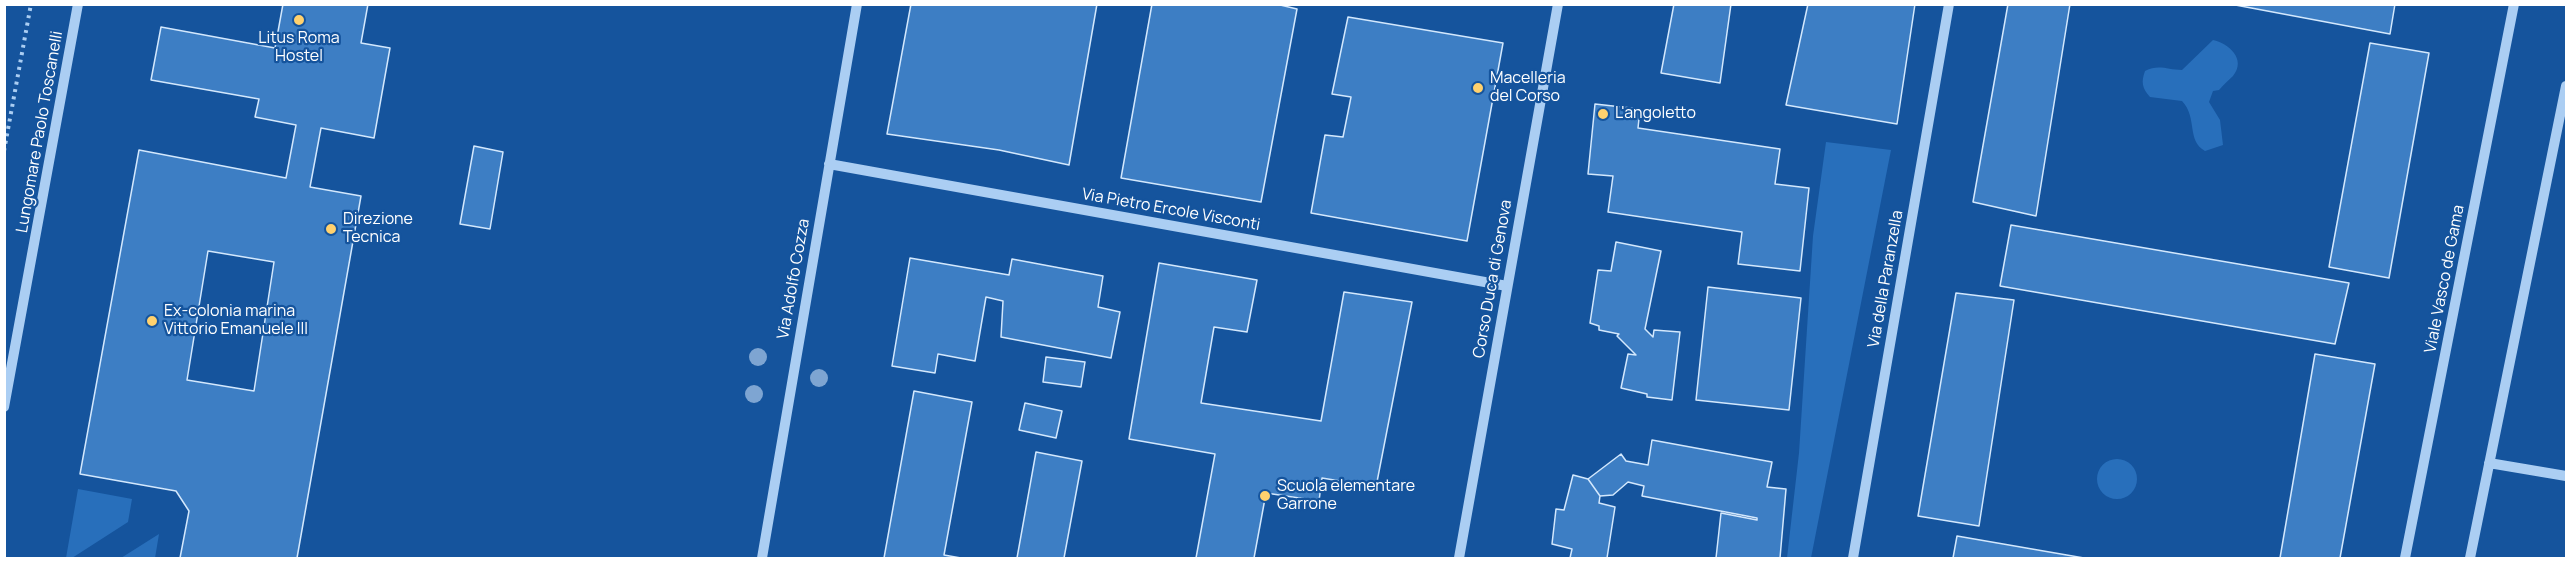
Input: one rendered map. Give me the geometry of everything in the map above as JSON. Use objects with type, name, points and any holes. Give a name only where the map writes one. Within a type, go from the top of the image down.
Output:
[{"type":"street","name":"Lungomare Paolo Toscanelli","points":[[4,406],[78,4]]},
{"type":"street","name":"Via Adolfo Cozza","points":[[762,558],[857,4]]},
{"type":"street","name":"Corso Duca di Genova","points":[[1459,558],[1558,4]]},
{"type":"street","name":"Via della Paranzella","points":[[1853,558],[1949,4]]},
{"type":"street","name":"Viale Vasco de Gama","points":[[2405,558],[2514,4]]},
{"type":"street","points":[[2470,558],[2566,86]]},
{"type":"street","name":"Via Pietro Ercole Visconti","points":[[829,164],[1508,286]]},
{"type":"street","points":[[2489,463],[2566,476]]},
{"type":"path","points":[[4,151],[31,4]]},
{"type":"shaded area","points":[[2213,40],[2230,48],[2238,64],[2233,76],[2219,90],[2213,91],[2209,102],[2220,120],[2223,145],[2205,151],[2196,141],[2190,114],[2182,101],[2150,97],[2143,82],[2145,71],[2150,69],[2182,70]]},
{"type":"shaded area","points":[[1826,142],[1891,150],[1811,558],[1787,558],[1799,453],[1813,236]]},
{"type":"shaded area","points":[[2117,459],[2131,465],[2137,479],[2131,493],[2117,499],[2103,493],[2097,479],[2103,465]]},
{"type":"shaded area","points":[[78,489],[132,499],[128,522],[72,558],[66,558]]},
{"type":"shaded area","points":[[159,534],[155,558],[121,558]]},
{"type":"building","name":"Ex-colonia marina Vittorio Emanuele III","points":[[283,4],[368,4],[361,43],[390,48],[374,138],[321,128],[310,187],[361,196],[297,558],[180,558],[189,511],[176,491],[80,474],[139,150],[286,178],[296,125],[255,117],[259,99],[151,80],[161,27],[275,48]],"holes":[[[208,251],[274,262],[254,391],[187,380]]]},
{"type":"building","points":[[911,4],[1097,4],[1069,165],[999,150],[887,134]]},
{"type":"building","points":[[1152,4],[1276,4],[1297,9],[1261,202],[1121,178]]},
{"type":"building","points":[[1674,4],[1731,4],[1720,83],[1661,73]]},
{"type":"building","points":[[1808,4],[1915,4],[1897,124],[1786,105]]},
{"type":"building","points":[[2008,4],[2070,4],[2036,216],[1973,202]]},
{"type":"building","points":[[2230,4],[2395,4],[2390,34]]},
{"type":"building","points":[[1348,17],[1503,43],[1467,241],[1311,213],[1325,135],[1343,137],[1351,97],[1332,94]]},
{"type":"building","points":[[2370,43],[2429,53],[2389,278],[2329,267]]},
{"type":"building","points":[[1595,104],[1640,109],[1638,128],[1780,149],[1775,184],[1809,188],[1800,271],[1738,264],[1742,232],[1608,212],[1613,176],[1588,174]]},
{"type":"building","points":[[474,146],[503,152],[490,229],[460,224]]},
{"type":"building","points":[[2011,225],[2349,283],[2335,344],[2000,286]]},
{"type":"building","points":[[1616,242],[1661,251],[1645,329],[1653,337],[1654,330],[1680,332],[1672,400],[1647,397],[1647,394],[1621,388],[1628,354],[1636,355],[1617,336],[1619,334],[1599,330],[1599,326],[1590,323],[1598,270],[1611,271]]},
{"type":"building","points":[[910,258],[1009,275],[1012,259],[1103,276],[1098,307],[1120,312],[1111,358],[1001,337],[1003,301],[986,297],[975,361],[938,354],[935,373],[892,366]]},
{"type":"building","points":[[1159,263],[1257,280],[1247,332],[1214,327],[1201,403],[1321,421],[1344,292],[1412,302],[1376,487],[1322,478],[1319,501],[1266,493],[1254,558],[1196,558],[1215,454],[1129,439]]},
{"type":"building","points":[[1708,287],[1801,298],[1789,410],[1696,400]]},
{"type":"building","points":[[1956,293],[2014,300],[1979,526],[1918,516]]},
{"type":"building","points":[[2315,354],[2375,364],[2340,558],[2280,558]]},
{"type":"building","points":[[1046,357],[1085,362],[1081,387],[1043,382]]},
{"type":"building","points":[[914,391],[972,402],[944,555],[961,558],[884,558]]},
{"type":"building","points":[[1025,403],[1062,411],[1056,438],[1019,430]]},
{"type":"building","points":[[1652,440],[1772,462],[1767,487],[1786,489],[1780,558],[1716,558],[1721,513],[1757,520],[1757,518],[1642,496],[1644,486],[1628,482],[1613,495],[1600,496],[1588,479],[1621,454],[1626,461],[1648,465]]},
{"type":"building","points":[[1036,452],[1082,461],[1064,558],[1017,558]]},
{"type":"building","points":[[1573,475],[1588,479],[1600,496],[1599,503],[1615,507],[1607,558],[1570,558],[1572,549],[1552,544],[1556,509],[1564,510]]},
{"type":"building","points":[[1957,536],[2084,558],[1953,558]]},
{"type":"place","name":"Litus Roma Hostel","points":[[299,20]]},
{"type":"place","name":"Macelleria del Corso","points":[[1478,88]]},
{"type":"place","name":"L'angoletto","points":[[1603,114]]},
{"type":"place","name":"Direzione Tecnica","points":[[331,229]]},
{"type":"place","name":"Ex-colonia marina Vittorio Emanuele III","points":[[152,321]]},
{"type":"place","name":"Scuola elementare Garrone","points":[[1265,496]]}]
